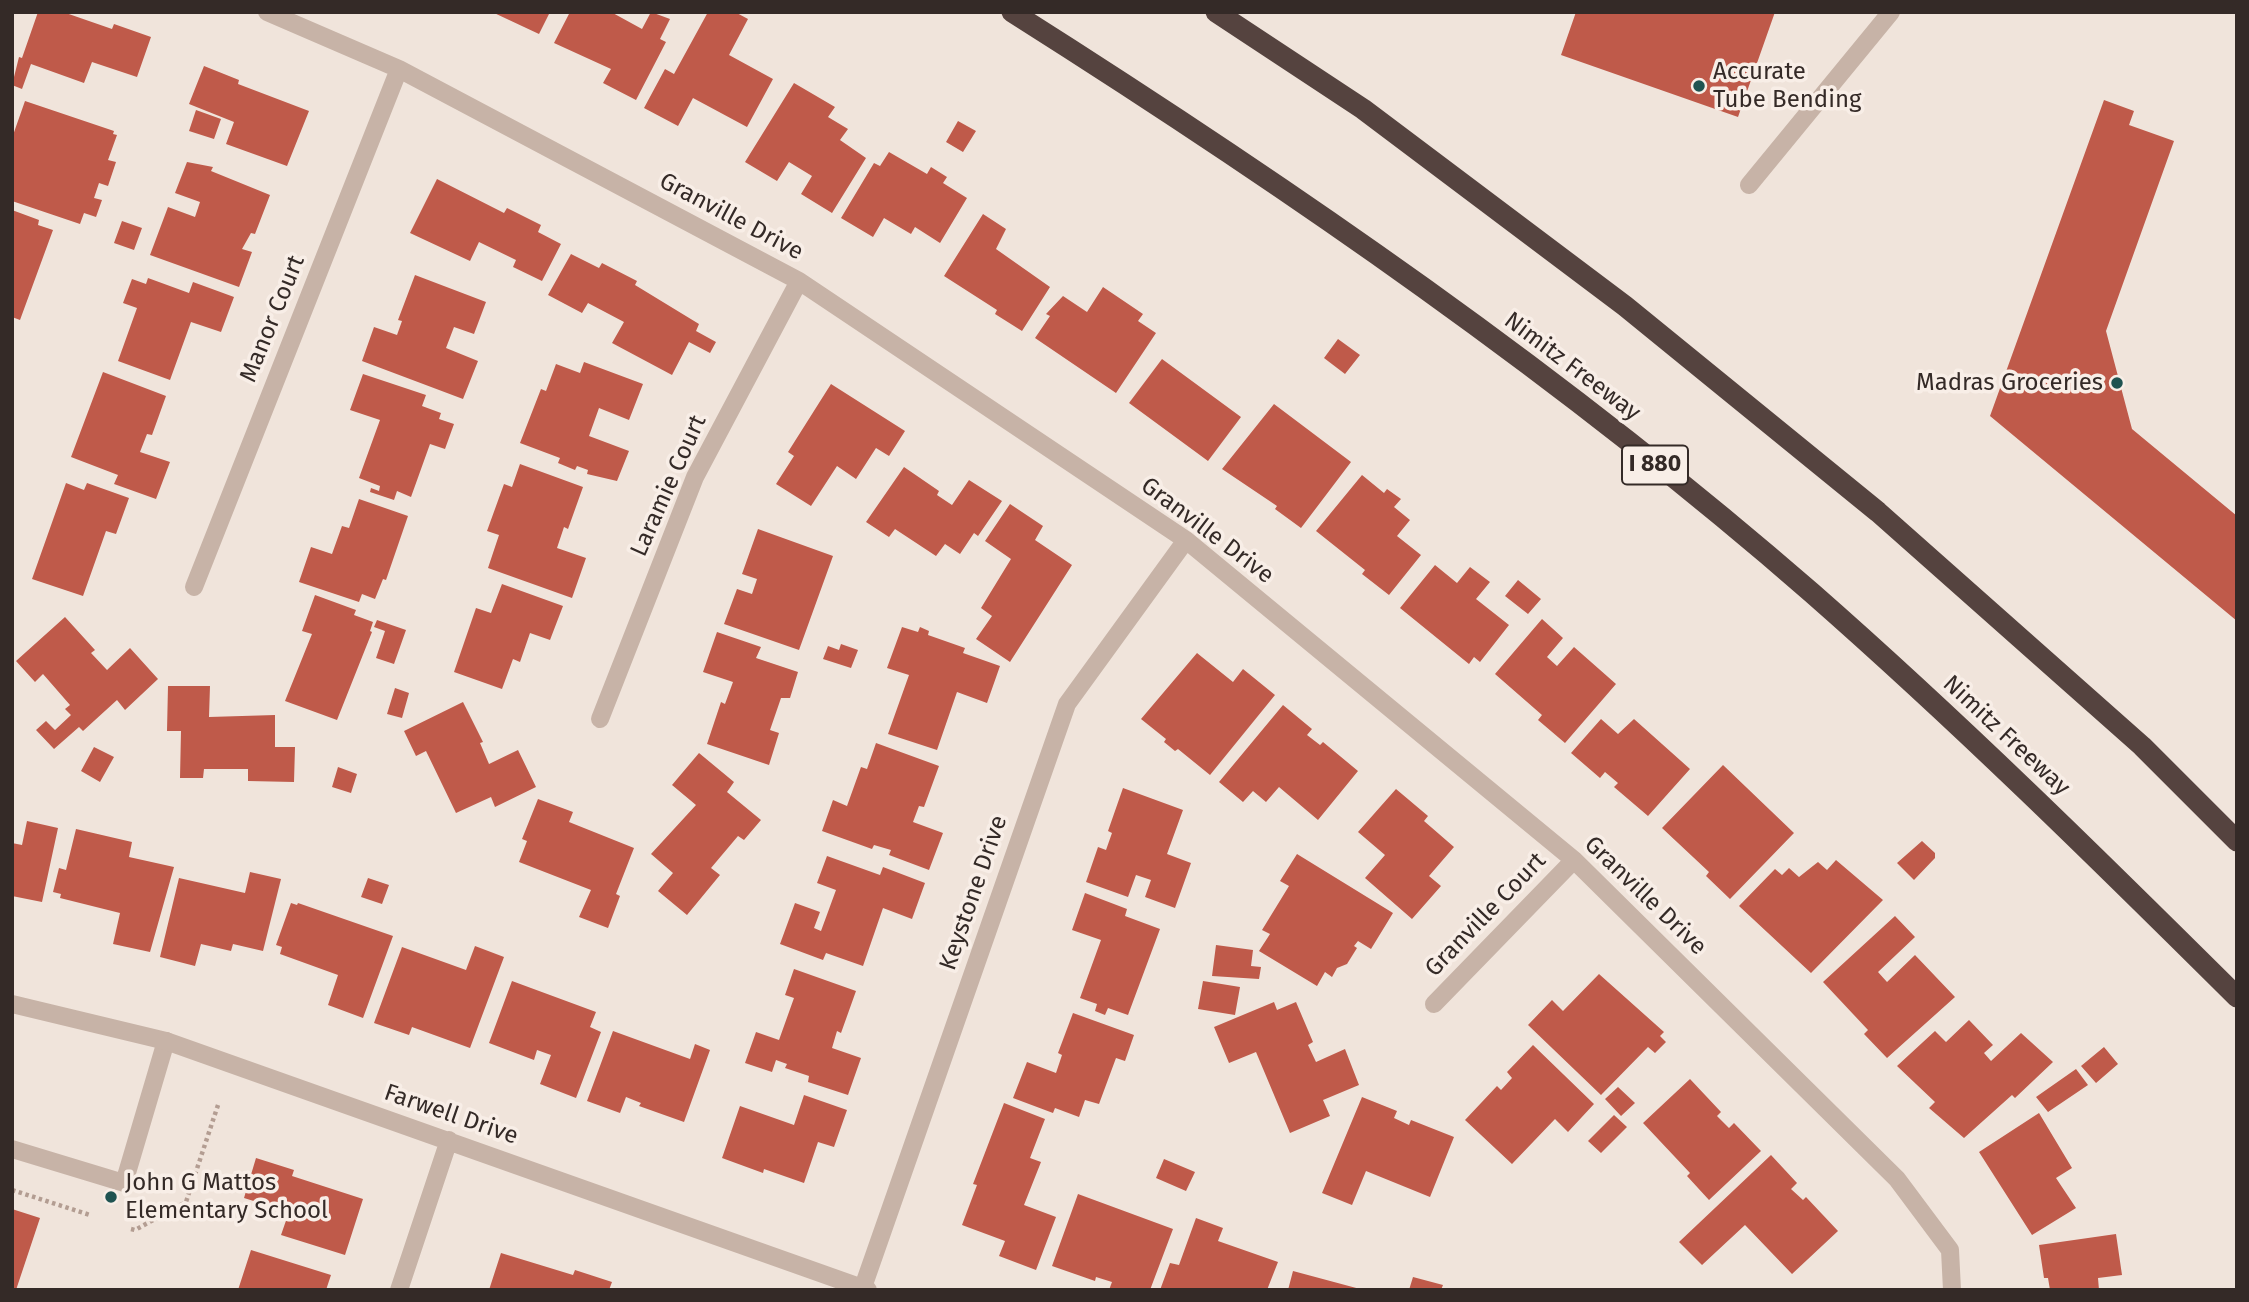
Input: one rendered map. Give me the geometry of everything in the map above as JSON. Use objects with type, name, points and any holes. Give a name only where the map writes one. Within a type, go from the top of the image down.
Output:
[{"type":"highway","name":"Nimitz Freeway","points":[[1012,12],[1292,196],[1559,386],[1811,593],[2057,819],[2237,997]]},
{"type":"highway","points":[[1216,12],[1363,109],[1636,314],[1878,512],[2142,746],[2237,841]]},
{"type":"street","name":"Granville Drive","points":[[267,12],[399,69],[799,281],[1186,540],[1574,860],[1897,1179],[1951,1250],[1952,1290]]},
{"type":"street","points":[[1749,185],[1891,12]]},
{"type":"street","name":"Manor Court","points":[[194,587],[399,69]]},
{"type":"street","name":"Laramie Court","points":[[600,719],[695,477],[799,281]]},
{"type":"street","name":"Keystone Drive","points":[[864,1289],[1067,704],[1186,540]]},
{"type":"street","name":"Granville Court","points":[[1434,1004],[1574,860]]},
{"type":"street","name":"Farwell Drive","points":[[12,1004],[166,1041],[864,1289]]},
{"type":"street","points":[[12,1149],[124,1183],[166,1041]]},
{"type":"street","points":[[399,1290],[449,1140]]},
{"type":"path","points":[[131,1229],[135,1230],[186,1202],[219,1102]]},
{"type":"path","points":[[12,1190],[90,1215]]},
{"type":"building","points":[[38,12],[63,12],[112,29],[114,24],[151,37],[137,77],[92,62],[84,83],[31,64],[22,89],[12,85],[19,57],[22,58]]},
{"type":"building","points":[[492,12],[550,12],[539,34]]},
{"type":"building","points":[[570,12],[611,12],[642,29],[651,12],[670,19],[660,39],[666,42],[636,100],[603,83],[611,69],[554,43]]},
{"type":"building","points":[[708,12],[735,12],[748,19],[729,55],[773,79],[747,127],[693,98],[678,126],[644,108],[665,69],[674,74]]},
{"type":"building","name":"Accurate Tube Bending","points":[[1576,12],[1775,12],[1738,117],[1561,55]]},
{"type":"building","points":[[204,66],[239,80],[238,84],[309,111],[287,166],[226,144],[234,122],[189,104]]},
{"type":"building","points":[[794,83],[835,107],[828,117],[848,129],[840,140],[866,158],[832,213],[801,194],[812,176],[789,162],[777,181],[745,162]]},
{"type":"building","points":[[2104,100],[2134,111],[2129,125],[2174,141],[2106,331],[2132,429],[2237,516],[2237,621],[1990,416]]},
{"type":"building","points":[[25,101],[114,131],[113,134],[117,135],[108,160],[116,162],[108,186],[99,183],[94,198],[102,200],[96,217],[84,213],[80,224],[12,201],[12,138]]},
{"type":"building","points":[[196,110],[221,119],[214,139],[189,131]]},
{"type":"building","points":[[958,121],[976,131],[963,152],[946,142]]},
{"type":"building","points":[[889,152],[927,174],[931,167],[947,177],[943,183],[967,198],[940,243],[915,227],[911,234],[884,218],[873,237],[841,218],[874,163],[880,166]]},
{"type":"building","points":[[187,162],[213,167],[211,171],[270,195],[255,234],[251,233],[242,249],[252,252],[239,287],[150,255],[168,207],[195,217],[200,202],[175,193]]},
{"type":"building","points":[[437,179],[504,213],[507,208],[541,225],[538,232],[561,244],[542,281],[513,267],[516,260],[479,242],[470,261],[410,233]]},
{"type":"building","points":[[12,210],[39,220],[38,225],[53,230],[20,320],[12,317]]},
{"type":"building","points":[[983,214],[1006,229],[996,249],[1050,287],[1022,331],[995,314],[997,310],[944,276]]},
{"type":"building","points":[[122,221],[142,228],[134,250],[114,243]]},
{"type":"building","points":[[571,254],[599,268],[602,263],[637,281],[635,285],[699,324],[696,331],[716,342],[710,353],[689,342],[672,375],[612,343],[624,322],[588,303],[582,313],[548,295]]},
{"type":"building","points":[[415,275],[486,302],[474,334],[454,327],[446,348],[478,361],[463,399],[362,361],[374,327],[397,335],[402,321],[398,320]]},
{"type":"building","points":[[148,278],[189,293],[193,282],[234,297],[221,332],[191,322],[170,380],[118,361],[137,308],[123,303],[132,279],[146,284]]},
{"type":"building","points":[[1103,287],[1143,314],[1138,321],[1156,333],[1116,393],[1035,338],[1050,316],[1046,314],[1063,296],[1087,312]]},
{"type":"building","points":[[1338,339],[1360,355],[1345,374],[1324,358]]},
{"type":"building","points":[[1162,359],[1241,417],[1208,461],[1129,403]]},
{"type":"building","points":[[584,362],[643,384],[629,420],[599,408],[589,436],[629,451],[617,481],[587,474],[588,470],[577,466],[575,470],[558,463],[560,458],[520,443],[541,389],[546,391],[556,364],[580,373]]},
{"type":"building","points":[[103,372],[166,396],[152,435],[147,434],[140,452],[170,462],[156,499],[114,484],[118,475],[71,457]]},
{"type":"building","points":[[363,374],[426,395],[422,406],[441,413],[439,419],[454,424],[445,449],[430,444],[411,497],[397,491],[394,500],[370,492],[371,488],[379,491],[380,486],[359,478],[380,420],[350,410]]},
{"type":"building","points":[[831,384],[905,431],[889,456],[876,448],[856,479],[837,466],[811,506],[776,484],[794,456],[788,452]]},
{"type":"building","points":[[1274,404],[1351,462],[1301,528],[1275,509],[1277,506],[1222,469]]},
{"type":"building","points":[[520,464],[583,487],[568,529],[564,527],[557,548],[586,558],[572,598],[488,568],[499,535],[487,531],[504,484],[512,487]]},
{"type":"building","points":[[904,467],[939,491],[937,495],[952,505],[969,480],[1002,501],[978,536],[974,533],[960,554],[945,544],[936,556],[895,529],[889,537],[866,522]]},
{"type":"building","points":[[1362,475],[1384,493],[1387,489],[1401,499],[1394,507],[1410,520],[1397,536],[1421,555],[1389,595],[1362,574],[1365,570],[1316,531]]},
{"type":"building","points":[[66,483],[84,490],[87,483],[129,498],[116,534],[106,531],[83,596],[32,579]]},
{"type":"building","points":[[359,499],[408,516],[386,580],[383,579],[375,599],[362,594],[359,602],[299,582],[311,547],[332,554],[342,526],[349,528]]},
{"type":"building","points":[[1010,504],[1043,526],[1035,540],[1072,565],[1010,662],[976,639],[992,616],[981,608],[1011,559],[985,541]]},
{"type":"building","points":[[758,529],[833,556],[799,650],[724,624],[737,589],[752,594],[757,579],[742,574]]},
{"type":"building","points":[[1435,565],[1457,583],[1470,567],[1490,582],[1476,599],[1509,625],[1480,662],[1474,657],[1469,664],[1400,608]]},
{"type":"building","points":[[1518,580],[1541,599],[1528,614],[1505,596]]},
{"type":"building","points":[[502,584],[563,606],[550,640],[530,633],[520,662],[513,659],[502,689],[454,672],[476,608],[491,613]]},
{"type":"building","points":[[315,595],[356,610],[354,615],[373,622],[372,632],[337,720],[285,701],[312,634],[302,631]]},
{"type":"building","points":[[65,617],[95,650],[91,653],[107,670],[130,648],[158,679],[125,710],[117,700],[83,731],[79,727],[54,749],[36,730],[46,721],[55,730],[71,715],[65,709],[70,705],[43,674],[35,682],[16,661]]},
{"type":"building","points":[[1542,619],[1563,638],[1547,657],[1557,666],[1574,647],[1616,684],[1565,743],[1538,720],[1542,715],[1495,674]]},
{"type":"building","points":[[377,620],[406,630],[394,664],[376,658],[385,631],[374,627]]},
{"type":"building","points":[[902,627],[918,632],[920,627],[929,631],[928,635],[965,648],[963,653],[1000,666],[987,703],[957,692],[937,750],[888,734],[909,675],[887,668]]},
{"type":"building","points":[[717,632],[761,647],[756,658],[798,672],[790,698],[781,698],[770,730],[779,733],[769,765],[707,744],[721,702],[725,704],[733,682],[703,672]]},
{"type":"building","points":[[841,644],[858,650],[851,668],[823,659],[828,646],[839,650]]},
{"type":"building","points":[[1197,653],[1233,682],[1243,669],[1275,695],[1210,775],[1178,749],[1175,751],[1164,742],[1166,739],[1141,719]]},
{"type":"building","points":[[168,686],[210,686],[209,717],[275,715],[275,747],[295,747],[294,782],[248,781],[248,769],[204,769],[203,778],[180,778],[181,731],[167,731]]},
{"type":"building","points":[[395,688],[409,693],[402,718],[387,714]]},
{"type":"building","points":[[463,702],[483,742],[480,743],[489,764],[518,750],[536,787],[495,807],[491,797],[456,813],[426,751],[416,756],[404,731]]},
{"type":"building","points":[[1283,705],[1312,729],[1307,735],[1320,745],[1323,742],[1358,771],[1318,820],[1279,787],[1266,802],[1253,791],[1243,802],[1219,782]]},
{"type":"building","points":[[1601,719],[1618,734],[1634,719],[1690,769],[1648,816],[1614,787],[1618,783],[1605,772],[1600,778],[1571,753]]},
{"type":"building","points":[[876,743],[939,766],[924,807],[919,806],[913,822],[943,833],[929,870],[889,855],[891,850],[874,845],[872,849],[822,831],[833,800],[847,806],[861,767],[867,769]]},
{"type":"building","points":[[94,747],[114,757],[100,782],[81,771]]},
{"type":"building","points":[[699,753],[734,782],[727,792],[761,820],[744,840],[738,836],[711,868],[720,875],[687,915],[658,891],[673,873],[651,854],[696,805],[672,785]]},
{"type":"building","points":[[1723,765],[1794,833],[1730,899],[1706,876],[1709,872],[1662,828]]},
{"type":"building","points":[[338,767],[357,774],[351,793],[332,787]]},
{"type":"building","points":[[1123,788],[1183,810],[1167,854],[1191,863],[1175,908],[1145,897],[1151,880],[1136,875],[1128,897],[1086,882],[1098,847],[1106,850],[1112,833],[1108,831]]},
{"type":"building","points":[[1396,789],[1428,816],[1424,821],[1454,847],[1429,876],[1441,886],[1412,919],[1365,878],[1385,855],[1358,832]]},
{"type":"building","points":[[538,799],[573,812],[569,822],[634,848],[616,894],[620,896],[608,928],[579,917],[591,890],[519,862],[527,841],[522,839]]},
{"type":"building","points":[[27,821],[58,828],[42,902],[12,896],[12,843],[22,845]]},
{"type":"building","points":[[76,829],[132,842],[129,857],[174,867],[150,952],[113,944],[120,913],[60,898],[61,894],[53,892],[59,868],[66,870]]},
{"type":"building","points":[[1922,841],[1935,853],[1935,858],[1914,880],[1897,863]]},
{"type":"building","points":[[1297,854],[1393,913],[1371,949],[1358,941],[1354,946],[1357,948],[1347,964],[1337,968],[1332,977],[1325,972],[1317,986],[1259,951],[1270,934],[1262,930],[1289,886],[1280,881]]},
{"type":"building","points":[[827,856],[880,875],[883,867],[925,883],[912,919],[883,908],[863,966],[826,953],[823,960],[780,944],[795,903],[820,912],[814,928],[821,931],[836,890],[817,883]]},
{"type":"building","points":[[1836,860],[1883,900],[1811,973],[1739,906],[1775,869],[1782,875],[1789,868],[1799,877],[1818,862],[1827,870]]},
{"type":"building","points":[[250,872],[281,879],[263,951],[233,944],[231,951],[201,944],[195,966],[160,957],[179,878],[245,893]]},
{"type":"building","points":[[368,878],[389,885],[382,904],[361,897]]},
{"type":"building","points":[[1085,893],[1127,909],[1125,916],[1160,929],[1128,1015],[1108,1008],[1105,1015],[1095,1011],[1097,1004],[1080,998],[1101,940],[1072,930]]},
{"type":"building","points":[[291,903],[298,903],[393,936],[363,1018],[328,1005],[338,975],[280,954],[282,947],[276,945]]},
{"type":"building","points":[[1895,916],[1915,937],[1878,972],[1887,982],[1915,955],[1955,997],[1887,1058],[1864,1034],[1868,1030],[1823,982]]},
{"type":"building","points":[[1216,945],[1253,950],[1251,966],[1261,967],[1259,979],[1212,976]]},
{"type":"building","points":[[475,946],[504,957],[470,1048],[412,1027],[409,1035],[374,1023],[402,947],[466,970]]},
{"type":"building","points":[[794,969],[856,991],[841,1033],[837,1031],[832,1048],[861,1058],[848,1095],[808,1082],[809,1076],[785,1068],[787,1064],[776,1060],[772,1072],[745,1063],[756,1032],[779,1040],[794,998],[785,995]]},
{"type":"building","points":[[1599,974],[1664,1032],[1660,1036],[1666,1042],[1655,1053],[1648,1047],[1601,1095],[1528,1025],[1552,1000],[1563,1011]]},
{"type":"building","points":[[512,981],[596,1012],[590,1027],[601,1032],[576,1098],[540,1084],[551,1055],[537,1050],[534,1060],[489,1043]]},
{"type":"building","points":[[1203,981],[1240,987],[1235,1015],[1198,1009]]},
{"type":"building","points":[[1274,1002],[1277,1010],[1296,1002],[1313,1042],[1308,1045],[1316,1062],[1345,1049],[1359,1085],[1323,1100],[1330,1116],[1290,1133],[1256,1052],[1229,1063],[1214,1027]]},
{"type":"building","points":[[1073,1013],[1134,1035],[1125,1061],[1116,1058],[1099,1104],[1085,1100],[1079,1117],[1055,1108],[1053,1113],[1013,1098],[1027,1062],[1056,1073],[1062,1055],[1058,1053]]},
{"type":"building","points":[[1969,1020],[1993,1045],[1984,1053],[1991,1061],[2021,1033],[2053,1062],[2015,1098],[2012,1095],[1964,1138],[1929,1108],[1935,1102],[1897,1066],[1935,1031],[1946,1042]]},
{"type":"building","points":[[613,1031],[690,1059],[695,1044],[710,1050],[684,1122],[639,1106],[641,1103],[626,1097],[620,1113],[587,1101]]},
{"type":"building","points":[[1533,1045],[1594,1104],[1568,1132],[1555,1119],[1512,1164],[1465,1120],[1497,1086],[1501,1090],[1512,1078],[1507,1072]]},
{"type":"building","points":[[2104,1047],[2118,1064],[2096,1083],[2081,1066]]},
{"type":"building","points":[[2076,1069],[2088,1085],[2048,1112],[2036,1097]]},
{"type":"building","points":[[1690,1079],[1721,1112],[1717,1116],[1729,1128],[1734,1123],[1761,1151],[1709,1200],[1687,1176],[1690,1173],[1643,1123]]},
{"type":"building","points":[[1618,1087],[1635,1103],[1621,1116],[1605,1099]]},
{"type":"building","points":[[804,1095],[847,1110],[834,1147],[818,1142],[804,1183],[764,1169],[763,1173],[722,1158],[740,1106],[794,1125]]},
{"type":"building","points":[[1362,1097],[1397,1111],[1394,1118],[1409,1125],[1411,1120],[1454,1137],[1430,1197],[1366,1171],[1352,1205],[1322,1193]]},
{"type":"building","points":[[1004,1103],[1045,1119],[1030,1158],[1041,1162],[1024,1205],[1056,1217],[1036,1270],[999,1256],[1005,1241],[962,1225],[977,1185],[973,1184]]},
{"type":"building","points":[[2039,1113],[2072,1168],[2056,1178],[2076,1208],[2032,1235],[1979,1152]]},
{"type":"building","points":[[1614,1115],[1627,1127],[1601,1153],[1588,1141]]},
{"type":"building","points":[[1771,1155],[1797,1183],[1791,1189],[1803,1200],[1806,1197],[1838,1231],[1792,1274],[1745,1225],[1702,1265],[1679,1242]]},
{"type":"building","points":[[256,1158],[294,1170],[292,1176],[363,1199],[345,1255],[281,1235],[289,1212],[244,1198]]},
{"type":"building","points":[[1164,1159],[1195,1172],[1186,1191],[1156,1178]]},
{"type":"building","points":[[1078,1194],[1173,1229],[1150,1290],[1109,1290],[1112,1282],[1096,1277],[1095,1281],[1052,1266]]},
{"type":"building","points":[[12,1209],[40,1218],[16,1290],[12,1290]]},
{"type":"building","points":[[1196,1218],[1223,1228],[1218,1241],[1278,1262],[1267,1290],[1160,1290],[1170,1263],[1179,1265]]},
{"type":"building","points":[[2116,1234],[2122,1275],[2098,1278],[2099,1290],[2050,1290],[2048,1278],[2044,1278],[2039,1245]]},
{"type":"building","points":[[251,1250],[331,1275],[326,1290],[238,1290]]},
{"type":"building","points":[[501,1253],[573,1275],[575,1270],[612,1282],[609,1290],[489,1290]]},
{"type":"building","points":[[1293,1271],[1360,1289],[1360,1290],[1288,1290]]},
{"type":"building","points":[[1413,1277],[1443,1285],[1441,1290],[1409,1290]]},
{"type":"place","name":"Accurate Tube Bending","points":[[1699,86]]},
{"type":"place","name":"Madras Groceries","points":[[2117,383]]},
{"type":"place","name":"John G Mattos Elementary School","points":[[111,1197]]}]
